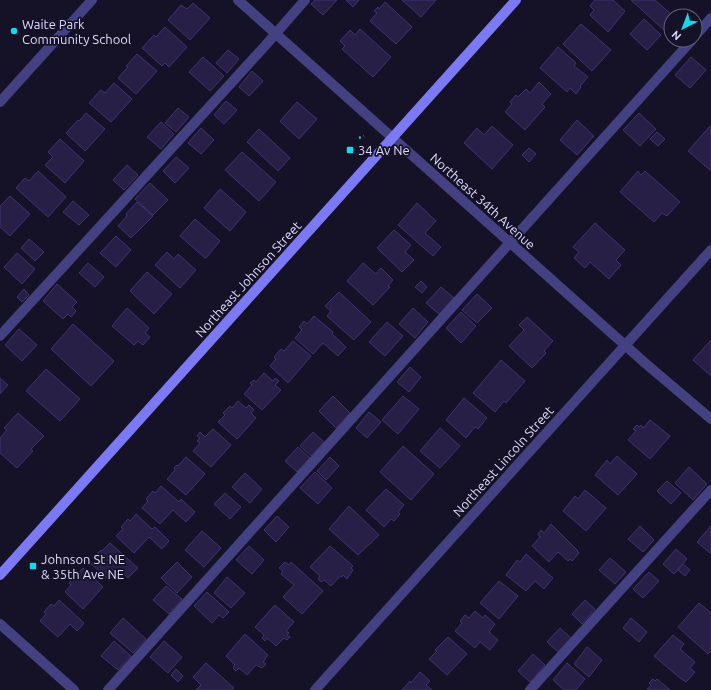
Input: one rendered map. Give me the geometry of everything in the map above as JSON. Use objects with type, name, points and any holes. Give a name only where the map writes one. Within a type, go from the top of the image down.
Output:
[{"type":"street","points":[[0,102],[92,0]]},
{"type":"street","name":"Northeast 34th Avenue","points":[[238,0],[645,363],[711,419]]},
{"type":"street","points":[[0,336],[305,0]]},
{"type":"street","name":"Northeast Johnson Street","points":[[0,575],[516,0]]},
{"type":"street","points":[[703,27],[711,18]]},
{"type":"street","points":[[108,690],[685,48]]},
{"type":"street","name":"Northeast Lincoln Street","points":[[315,690],[711,250]]},
{"type":"street","points":[[530,690],[711,490]]},
{"type":"street","points":[[0,624],[74,690]]},
{"type":"path","points":[[359,138],[364,136]]},
{"type":"building","points":[[315,0],[337,0],[323,15],[311,4]]},
{"type":"building","points":[[346,0],[359,0],[353,7]]},
{"type":"building","points":[[402,0],[436,0],[421,17]]},
{"type":"building","points":[[595,0],[613,0],[625,11],[608,32],[590,15],[594,10],[590,6]]},
{"type":"building","points":[[631,0],[655,0],[664,8],[663,29]]},
{"type":"building","points":[[385,2],[412,27],[396,44],[370,21],[377,13],[374,11],[378,7],[379,9]]},
{"type":"building","points":[[193,3],[210,18],[190,40],[168,20],[181,5],[187,9]]},
{"type":"building","points":[[644,19],[661,35],[647,50],[630,34]]},
{"type":"building","points":[[581,24],[611,50],[592,71],[563,44]]},
{"type":"building","points":[[165,27],[187,47],[169,67],[165,63],[162,66],[142,48],[154,35],[156,37]]},
{"type":"building","points":[[360,29],[391,57],[373,77],[342,49],[345,46],[340,41],[350,30],[355,35]]},
{"type":"building","points":[[558,47],[576,63],[574,66],[588,77],[580,86],[581,87],[576,94],[570,88],[567,92],[540,68]]},
{"type":"building","points":[[228,50],[239,59],[227,73],[216,63]]},
{"type":"building","points":[[137,54],[157,71],[136,94],[118,78]]},
{"type":"building","points":[[203,57],[224,76],[210,91],[189,72]]},
{"type":"building","points":[[691,57],[706,70],[690,88],[675,75]]},
{"type":"building","points":[[252,71],[263,81],[249,96],[239,87]]},
{"type":"building","points":[[539,82],[551,94],[542,104],[545,107],[525,130],[505,112],[512,104],[510,102],[516,95],[518,97],[526,89],[530,93]]},
{"type":"building","points":[[114,83],[132,99],[111,122],[89,103],[101,90],[105,93]]},
{"type":"building","points":[[226,101],[237,110],[224,124],[214,115]]},
{"type":"building","points":[[297,102],[317,119],[299,139],[280,121]]},
{"type":"building","points":[[178,108],[189,117],[176,132],[165,123]]},
{"type":"building","points":[[86,113],[105,129],[85,151],[66,133]]},
{"type":"building","points":[[639,113],[656,129],[640,146],[623,130]]},
{"type":"building","points":[[577,120],[594,136],[577,155],[560,140]]},
{"type":"building","points":[[161,122],[174,134],[161,149],[147,137]]},
{"type":"building","points":[[711,125],[711,171],[688,151]]},
{"type":"building","points":[[492,126],[513,145],[492,169],[464,143],[477,128],[484,135]]},
{"type":"building","points":[[201,128],[214,140],[201,154],[188,143]]},
{"type":"building","points":[[259,129],[290,158],[278,171],[247,142]]},
{"type":"building","points":[[657,132],[665,139],[658,146],[650,139]]},
{"type":"building","points":[[60,139],[84,161],[65,183],[45,165],[53,157],[48,152]]},
{"type":"building","points":[[529,148],[536,154],[529,162],[522,155]]},
{"type":"building","points":[[242,152],[276,182],[259,201],[225,170]]},
{"type":"building","points":[[176,157],[189,168],[175,183],[163,171]]},
{"type":"building","points":[[127,165],[138,175],[124,190],[113,180]]},
{"type":"building","points":[[38,171],[66,197],[48,217],[16,188],[25,178],[29,181]]},
{"type":"building","points":[[638,171],[641,175],[645,171],[680,202],[667,216],[662,213],[654,222],[620,192]]},
{"type":"building","points":[[150,183],[168,200],[153,215],[135,199]]},
{"type":"building","points":[[220,189],[246,212],[230,231],[204,208]]},
{"type":"building","points":[[10,196],[30,214],[10,236],[0,227],[0,206]]},
{"type":"building","points":[[73,201],[89,215],[79,225],[63,212]]},
{"type":"building","points":[[137,202],[153,216],[131,238],[118,226]]},
{"type":"building","points":[[417,203],[436,221],[425,233],[441,247],[433,256],[398,225]]},
{"type":"building","points":[[195,219],[220,241],[206,258],[180,236]]},
{"type":"building","points":[[595,223],[625,250],[616,260],[621,265],[609,279],[590,262],[585,268],[574,258],[579,252],[573,247]]},
{"type":"building","points":[[394,230],[411,245],[405,252],[414,260],[402,272],[377,248]]},
{"type":"building","points":[[116,236],[131,250],[116,267],[100,253]]},
{"type":"building","points":[[29,239],[44,252],[35,261],[21,248]]},
{"type":"building","points":[[167,252],[174,259],[178,254],[196,270],[180,288],[155,265]]},
{"type":"building","points":[[17,253],[35,269],[22,284],[4,267]]},
{"type":"building","points":[[88,263],[104,277],[95,287],[79,273]]},
{"type":"building","points":[[363,263],[376,274],[381,268],[393,280],[388,286],[390,287],[373,305],[347,281]]},
{"type":"building","points":[[147,272],[172,294],[154,314],[130,291]]},
{"type":"building","points":[[421,281],[427,287],[422,293],[415,287]]},
{"type":"building","points":[[57,284],[77,302],[72,307],[76,311],[71,317],[68,314],[63,319],[43,301]]},
{"type":"building","points":[[441,287],[454,298],[439,314],[426,303]]},
{"type":"building","points":[[24,289],[29,295],[22,302],[17,297]]},
{"type":"building","points":[[339,292],[371,322],[354,340],[327,316],[331,311],[325,306]]},
{"type":"building","points":[[477,294],[492,308],[477,323],[462,310]]},
{"type":"building","points":[[127,308],[149,328],[145,333],[150,337],[143,345],[138,341],[134,345],[112,326]]},
{"type":"building","points":[[413,308],[428,322],[415,338],[399,324]]},
{"type":"building","points":[[461,312],[476,326],[461,343],[446,328]]},
{"type":"building","points":[[314,316],[333,332],[332,334],[346,347],[338,356],[323,343],[313,354],[295,338],[302,330],[299,327],[304,321],[307,324]]},
{"type":"building","points":[[527,317],[553,341],[544,351],[546,353],[532,368],[509,346],[524,330],[519,325]]},
{"type":"building","points":[[387,322],[403,336],[385,356],[369,342]]},
{"type":"building","points":[[73,324],[114,361],[91,386],[51,349]]},
{"type":"building","points":[[19,329],[37,345],[22,361],[5,345]]},
{"type":"building","points":[[711,340],[711,376],[693,360]]},
{"type":"building","points":[[293,341],[311,356],[288,383],[270,366],[276,359],[274,357],[281,349],[284,351]]},
{"type":"building","points":[[501,360],[525,381],[506,403],[504,401],[495,412],[473,393]]},
{"type":"building","points":[[410,367],[421,377],[409,392],[397,382]]},
{"type":"building","points":[[46,369],[80,399],[60,421],[26,391]]},
{"type":"building","points":[[264,373],[273,381],[275,378],[279,381],[275,385],[281,390],[262,410],[244,394],[252,385],[250,383],[254,380],[256,382]]},
{"type":"building","points":[[0,378],[8,385],[0,394]]},
{"type":"building","points":[[333,396],[350,413],[336,428],[319,411]]},
{"type":"building","points":[[403,396],[419,409],[398,434],[382,420]]},
{"type":"building","points":[[464,398],[487,418],[478,429],[475,427],[466,438],[446,420]]},
{"type":"building","points":[[238,401],[246,408],[249,405],[254,410],[251,413],[256,418],[237,439],[218,422],[225,415],[223,413],[230,406],[232,408]]},
{"type":"building","points":[[369,412],[381,422],[367,438],[356,428]]},
{"type":"building","points":[[18,413],[44,436],[31,449],[33,451],[17,468],[0,453],[0,438],[7,430],[4,428]]},
{"type":"building","points":[[650,420],[670,436],[650,459],[628,440],[636,431],[633,429],[637,425],[639,427],[641,425],[643,428]]},
{"type":"building","points":[[440,428],[460,446],[440,468],[420,451]]},
{"type":"building","points":[[213,429],[231,445],[211,467],[193,451],[200,443],[197,441],[200,438],[197,436],[200,432],[205,437]]},
{"type":"building","points":[[313,432],[324,442],[311,456],[300,446]]},
{"type":"building","points":[[403,446],[434,474],[411,500],[380,472]]},
{"type":"building","points":[[298,447],[310,458],[297,472],[285,461]]},
{"type":"building","points":[[617,456],[637,474],[618,495],[595,475],[607,460],[610,464]]},
{"type":"building","points":[[186,457],[205,474],[186,495],[167,479],[175,470],[174,468],[177,465],[178,466]]},
{"type":"building","points":[[330,457],[339,466],[326,480],[317,471]]},
{"type":"building","points":[[689,467],[707,484],[693,500],[675,483]]},
{"type":"building","points":[[315,472],[332,488],[318,504],[300,488]]},
{"type":"building","points":[[245,473],[262,489],[250,503],[232,487]]},
{"type":"building","points":[[667,481],[681,493],[671,504],[657,491]]},
{"type":"building","points":[[161,486],[179,502],[181,499],[195,512],[186,522],[173,510],[160,524],[142,508],[148,501],[146,499],[153,491],[155,493]]},
{"type":"building","points":[[386,489],[404,505],[398,512],[400,514],[394,521],[391,519],[384,527],[366,510]]},
{"type":"building","points":[[585,490],[606,508],[586,531],[563,511],[575,496],[578,499]]},
{"type":"building","points":[[225,493],[241,507],[230,519],[214,504]]},
{"type":"building","points":[[349,506],[379,535],[358,555],[329,529]]},
{"type":"building","points":[[136,514],[152,529],[155,527],[169,541],[162,549],[149,537],[134,553],[116,536],[123,529],[121,527],[128,519],[130,521]]},
{"type":"building","points":[[277,516],[289,527],[276,542],[264,530]]},
{"type":"building","points":[[551,524],[578,551],[579,553],[572,561],[570,559],[568,561],[558,552],[549,562],[532,546],[540,537],[538,534],[541,530],[544,533]]},
{"type":"building","points":[[640,526],[654,540],[643,552],[628,539]]},
{"type":"building","points":[[711,526],[711,554],[697,542]]},
{"type":"building","points":[[202,531],[221,548],[204,567],[185,550]]},
{"type":"building","points":[[110,543],[138,568],[128,578],[119,570],[109,580],[91,564],[99,556],[97,554]]},
{"type":"building","points":[[249,546],[264,560],[252,574],[236,560]]},
{"type":"building","points":[[330,546],[353,566],[351,568],[353,570],[347,579],[343,575],[342,577],[340,576],[331,586],[324,580],[321,582],[318,579],[320,576],[310,567]]},
{"type":"building","points":[[676,549],[687,559],[674,574],[663,564]]},
{"type":"building","points":[[526,554],[553,578],[544,589],[535,581],[526,591],[506,575],[517,560],[520,562]]},
{"type":"building","points":[[610,558],[626,572],[615,584],[599,570]]},
{"type":"building","points":[[177,562],[192,577],[177,593],[161,578]]},
{"type":"building","points":[[285,562],[289,565],[291,562],[323,591],[302,614],[283,597],[294,585],[281,574],[283,571],[279,568]]},
{"type":"building","points":[[683,564],[690,570],[685,576],[678,570]]},
{"type":"building","points":[[83,568],[103,587],[83,609],[65,592],[71,585],[69,583]]},
{"type":"building","points":[[649,572],[659,581],[643,598],[633,589]]},
{"type":"building","points":[[227,577],[245,593],[231,608],[214,593]]},
{"type":"building","points":[[499,581],[518,596],[499,619],[480,603]]},
{"type":"building","points":[[166,586],[182,599],[169,614],[153,600]]},
{"type":"building","points":[[207,592],[229,612],[223,618],[219,615],[212,623],[194,606]]},
{"type":"building","points":[[59,600],[84,623],[77,631],[70,624],[58,637],[40,621],[46,614],[44,612],[51,604],[54,606]]},
{"type":"building","points":[[585,600],[595,609],[582,624],[572,614]]},
{"type":"building","points":[[699,603],[711,613],[711,651],[708,654],[678,627]]},
{"type":"building","points":[[275,605],[294,622],[286,631],[289,633],[287,635],[290,637],[287,640],[284,638],[276,646],[267,638],[265,641],[262,638],[264,635],[255,627]]},
{"type":"building","points":[[475,611],[483,618],[485,615],[495,624],[489,632],[498,640],[490,650],[480,642],[475,648],[455,631],[462,623],[460,621],[465,615],[469,618]]},
{"type":"building","points":[[123,618],[146,639],[133,653],[110,633]]},
{"type":"building","points":[[631,618],[647,632],[639,642],[623,628]]},
{"type":"building","points":[[560,628],[571,638],[558,652],[547,642]]},
{"type":"building","points":[[245,634],[268,655],[263,662],[266,664],[262,668],[256,665],[247,675],[239,668],[236,671],[233,668],[235,665],[226,656]]},
{"type":"building","points":[[673,635],[684,644],[680,649],[695,662],[690,668],[695,672],[686,682],[654,656]]},
{"type":"building","points":[[448,637],[467,654],[447,675],[429,659],[437,651],[435,650]]},
{"type":"building","points":[[114,641],[131,656],[118,670],[101,656]]},
{"type":"building","points":[[164,641],[182,657],[168,673],[150,657]]},
{"type":"building","points":[[587,647],[602,660],[589,677],[574,664]]},
{"type":"building","points":[[533,654],[545,665],[530,682],[518,671]]},
{"type":"building","points":[[206,663],[234,688],[232,690],[196,690],[201,685],[193,677]]},
{"type":"building","points":[[567,663],[585,679],[576,690],[564,690],[553,680]]},
{"type":"building","points":[[176,669],[183,676],[178,682],[171,675]]},
{"type":"building","points":[[420,672],[430,681],[426,685],[432,690],[402,690],[410,681],[411,683]]},
{"type":"building","points":[[653,679],[655,681],[657,679],[670,690],[647,690],[651,685],[649,683]]},
{"type":"place","name":"Waite Park Community School","points":[[14,31]]},
{"type":"place","name":"34 Av Ne","points":[[350,150]]},
{"type":"place","name":"Johnson St NE & 35th Ave NE","points":[[33,566]]}]
